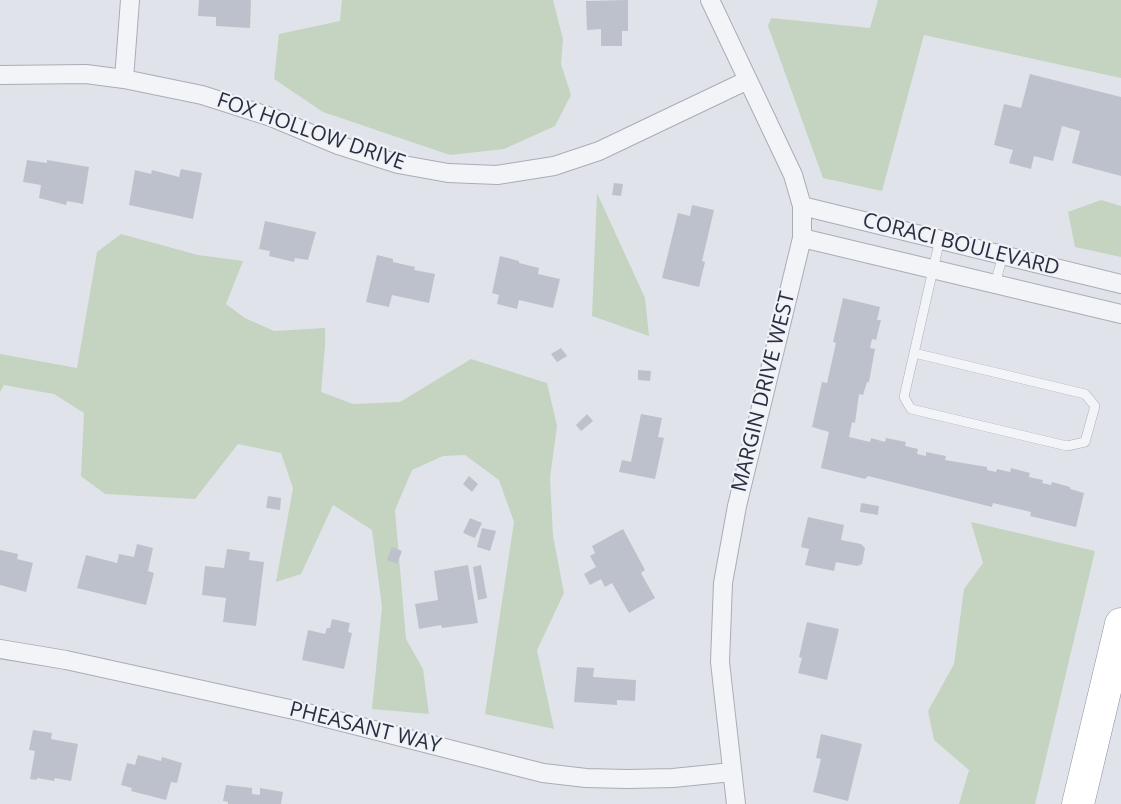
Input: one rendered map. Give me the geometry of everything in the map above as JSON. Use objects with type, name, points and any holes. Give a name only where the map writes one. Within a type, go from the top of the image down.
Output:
[{"type":"highway","points":[[1077,804],[1121,624]]},
{"type":"street","points":[[124,79],[130,0]]},
{"type":"street","name":"MARGIN DRIVE WEST","points":[[710,0],[793,175],[802,206],[802,238],[736,506],[723,583],[720,662],[736,804]]},
{"type":"street","name":"FOX HOLLOW DRIVE","points":[[0,75],[74,74],[124,79],[202,95],[271,117],[338,145],[398,164],[448,173],[497,176],[554,166],[599,151],[748,80]]},
{"type":"street","name":"CORACI BOULEVARD","points":[[802,206],[1121,284]]},
{"type":"street","name":"CORACI BOULEVARD","points":[[802,238],[1121,314]]},
{"type":"street","name":"PHEASANT WAY","points":[[0,649],[66,660],[303,712],[543,773],[586,778],[628,779],[673,778],[732,772]]},
{"type":"lane","points":[[914,353],[1084,394],[1095,406],[1085,442],[1067,446],[910,409],[904,398],[914,353],[933,269],[940,239]]},
{"type":"lane","points":[[995,284],[1003,255]]},
{"type":"green space","points":[[342,0],[553,0],[563,39],[561,64],[571,95],[555,126],[504,149],[450,155],[323,112],[274,79],[279,34],[340,21]]},
{"type":"green space","points":[[878,0],[1121,0],[1121,78],[924,35],[882,191],[823,178],[768,26],[771,18],[870,28]]},
{"type":"green space","points":[[597,193],[645,298],[649,336],[592,316]]},
{"type":"green space","points":[[1101,200],[1121,206],[1121,257],[1075,247],[1068,212]]},
{"type":"green space","points":[[121,234],[198,255],[243,261],[226,304],[245,318],[274,331],[325,328],[321,392],[353,404],[400,402],[471,359],[547,383],[557,426],[550,478],[553,536],[564,593],[537,650],[554,729],[485,714],[514,522],[499,480],[465,455],[443,456],[412,470],[395,510],[406,639],[423,669],[429,714],[372,709],[382,607],[372,530],[333,505],[301,574],[276,582],[293,488],[281,453],[238,444],[195,499],[105,494],[81,476],[84,413],[54,394],[4,385],[0,392],[0,354],[77,368],[97,252]]},
{"type":"green space","points":[[971,522],[1095,551],[1035,804],[959,804],[969,770],[934,740],[928,711],[954,664],[964,589],[983,563]]},
{"type":"building","points":[[199,0],[251,0],[250,28],[216,26],[216,17],[198,16]]},
{"type":"building","points":[[628,0],[628,31],[622,31],[622,46],[601,46],[601,29],[587,30],[586,1]]},
{"type":"building","points":[[1030,74],[1121,97],[1121,176],[1072,163],[1080,131],[1062,126],[1053,161],[1034,156],[1031,169],[1009,163],[1013,150],[994,145],[1004,104],[1021,108]]},
{"type":"building","points":[[27,160],[47,163],[47,160],[89,167],[83,204],[67,201],[66,205],[39,198],[41,185],[23,182]]},
{"type":"building","points":[[181,169],[202,173],[193,219],[129,205],[135,170],[151,174],[152,170],[179,177]]},
{"type":"building","points":[[614,183],[623,184],[621,196],[612,195]]},
{"type":"building","points":[[692,205],[714,210],[702,261],[705,262],[699,287],[662,278],[678,213],[690,216]]},
{"type":"building","points":[[265,221],[316,232],[308,260],[295,258],[294,262],[269,256],[270,251],[259,249]]},
{"type":"building","points":[[377,255],[393,259],[393,262],[415,267],[414,270],[435,274],[429,303],[392,295],[389,307],[366,302]]},
{"type":"building","points":[[500,256],[539,268],[538,274],[560,279],[553,308],[519,300],[517,309],[497,304],[499,295],[492,293]]},
{"type":"building","points":[[843,298],[880,307],[877,320],[881,320],[876,340],[872,339],[870,348],[875,349],[869,382],[867,382],[863,395],[859,394],[855,423],[852,422],[849,437],[870,442],[871,438],[885,442],[886,438],[906,442],[905,446],[918,449],[917,454],[926,456],[926,452],[946,456],[945,460],[987,467],[987,470],[996,472],[997,469],[1010,472],[1011,468],[1030,473],[1029,477],[1043,480],[1042,483],[1051,485],[1052,482],[1070,487],[1070,489],[1084,493],[1076,527],[1030,516],[1031,512],[993,503],[992,507],[868,476],[865,479],[821,468],[829,432],[812,427],[822,382],[827,383]]},
{"type":"building","points":[[561,348],[567,356],[557,362],[551,354]]},
{"type":"building","points":[[638,370],[651,371],[650,381],[638,380]]},
{"type":"building","points":[[587,414],[593,421],[581,431],[576,425]]},
{"type":"building","points":[[641,414],[662,418],[658,437],[664,438],[655,479],[619,472],[622,460],[631,462]]},
{"type":"building","points":[[469,476],[478,484],[472,492],[463,484]]},
{"type":"building","points":[[268,496],[281,498],[280,510],[266,508]]},
{"type":"building","points":[[861,503],[879,506],[878,515],[860,512]]},
{"type":"building","points":[[808,517],[844,525],[841,540],[861,544],[865,548],[862,564],[857,566],[836,562],[834,571],[805,565],[809,549],[801,547]]},
{"type":"building","points":[[470,518],[482,523],[475,538],[463,533]]},
{"type":"building","points":[[482,528],[496,531],[490,551],[477,547]]},
{"type":"building","points":[[623,529],[645,570],[641,573],[655,598],[629,613],[612,583],[605,587],[601,579],[590,585],[584,574],[596,567],[590,556],[595,553],[592,546]]},
{"type":"building","points":[[137,544],[153,548],[148,571],[154,573],[146,605],[77,588],[86,555],[117,563],[119,554],[134,557]]},
{"type":"building","points":[[392,547],[402,551],[397,564],[387,560]]},
{"type":"building","points":[[227,549],[250,552],[249,560],[264,562],[256,626],[223,622],[226,598],[202,595],[205,566],[224,568]]},
{"type":"building","points":[[0,550],[18,554],[17,559],[33,563],[26,592],[0,585]]},
{"type":"building","points":[[468,565],[478,623],[419,629],[415,604],[438,600],[434,571]]},
{"type":"building","points":[[481,565],[487,598],[478,600],[473,567]]},
{"type":"building","points":[[332,619],[350,623],[348,632],[352,633],[344,669],[302,660],[308,630],[325,634],[327,628],[330,628]]},
{"type":"building","points":[[807,622],[839,629],[827,680],[798,673]]},
{"type":"building","points":[[577,667],[594,668],[593,677],[636,680],[635,701],[617,700],[617,705],[574,702]]},
{"type":"building","points":[[33,730],[52,733],[51,739],[78,744],[71,781],[55,778],[54,781],[30,779],[35,751],[29,750]]},
{"type":"building","points":[[821,734],[862,744],[848,801],[813,792],[821,759],[816,758]]},
{"type":"building","points":[[138,755],[161,761],[162,757],[182,763],[177,783],[171,782],[166,800],[131,791],[132,788],[121,785],[127,763],[135,765]]},
{"type":"building","points":[[226,785],[252,788],[252,794],[260,795],[260,788],[283,792],[281,804],[228,804],[223,801]]}]
